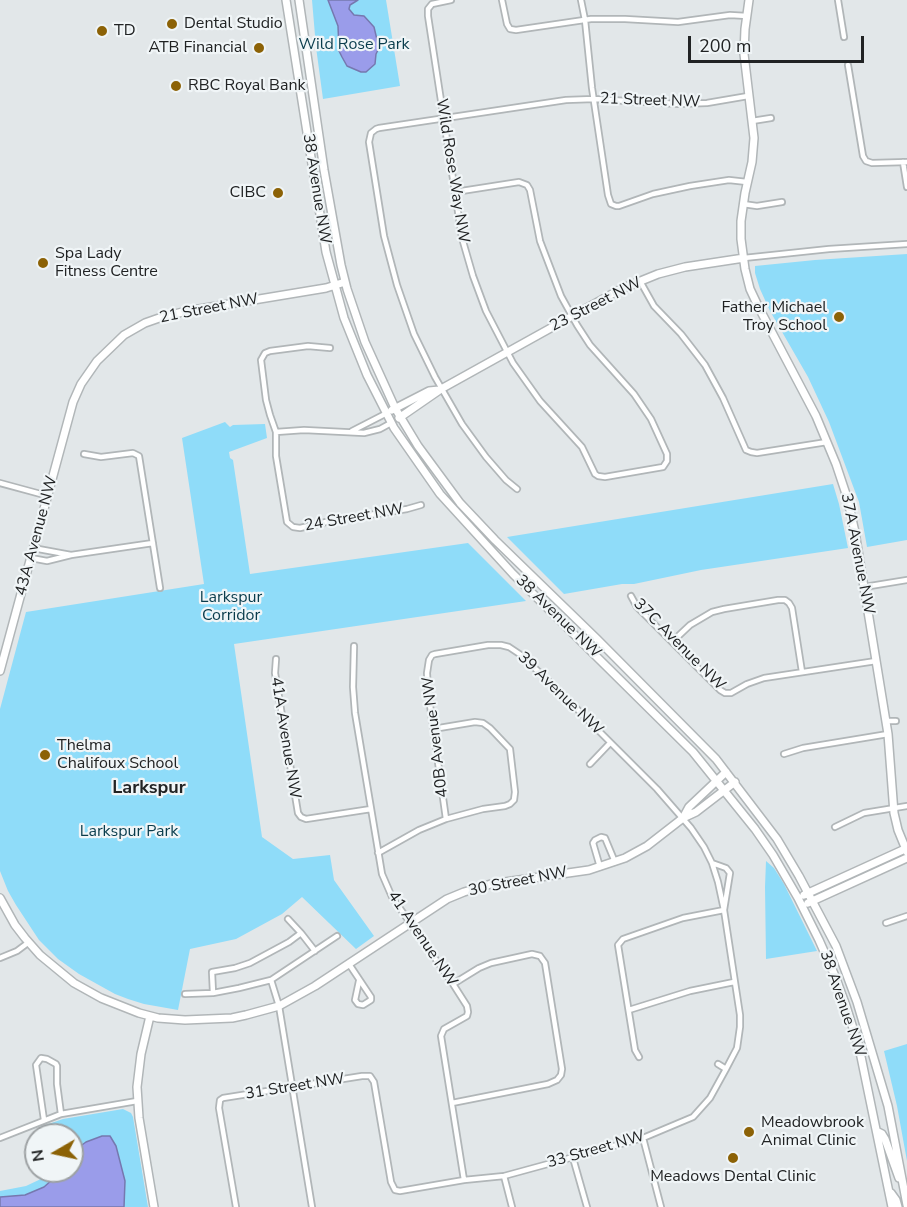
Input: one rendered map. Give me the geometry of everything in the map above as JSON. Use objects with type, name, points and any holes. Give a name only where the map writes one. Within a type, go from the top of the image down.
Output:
[{"type":"street","name":"38 Avenue NW","points":[[286,0],[323,235],[334,286],[354,345],[392,423],[440,494],[476,535],[693,752],[773,855],[802,906],[835,976],[846,1006],[859,1047],[892,1207]]},
{"type":"street","name":"38 Avenue NW","points":[[297,0],[331,213],[345,282],[365,342],[395,408],[418,446],[465,509],[716,759],[777,840],[836,946],[857,1002],[878,1068],[898,1151],[907,1205]]},
{"type":"street","name":"Wild Rose Way NW","points":[[451,0],[434,3],[429,6],[428,12],[462,238],[486,311],[507,352],[540,401],[582,447],[595,474],[605,477],[663,467],[667,461],[667,454],[651,419],[634,394],[596,352],[572,316]]},
{"type":"street","points":[[502,0],[506,22],[510,29],[519,30],[585,20],[625,19],[678,22],[730,15],[747,16]]},
{"type":"street","points":[[581,0],[608,195],[613,205],[619,206],[671,189],[729,180],[747,182]]},
{"type":"street","name":"37A Avenue NW","points":[[749,0],[744,54],[752,121],[753,154],[743,204],[741,230],[748,281],[758,306],[816,416],[849,503],[888,734],[893,808],[906,851]]},
{"type":"street","points":[[838,0],[844,37]]},
{"type":"street","points":[[848,65],[862,153],[866,161],[905,162],[907,187]]},
{"type":"street","name":"21 Street NW","points":[[517,489],[486,457],[462,424],[441,389],[414,334],[397,285],[382,227],[369,138],[371,133],[376,129],[566,100],[594,99],[678,104],[748,96]]},
{"type":"street","points":[[752,121],[771,118]]},
{"type":"street","points":[[455,192],[519,182],[527,185],[546,260],[572,316]]},
{"type":"street","points":[[743,204],[757,206],[783,202]]},
{"type":"street","name":"23 Street NW","points":[[276,432],[304,430],[368,432],[380,429],[441,389],[621,289],[685,267],[829,249],[907,244]]},
{"type":"street","points":[[640,281],[654,306],[681,334],[705,365],[747,450],[757,453],[827,442]]},
{"type":"street","name":"21 Street NW","points":[[73,402],[81,384],[96,361],[124,335],[145,323],[182,312],[326,288],[345,282]]},
{"type":"street","points":[[276,432],[264,392],[262,357],[267,352],[303,346],[330,348]]},
{"type":"street","name":"23 Street NW","points":[[352,431],[429,391],[441,389]]},
{"type":"street","name":"43A Avenue NW","points":[[0,671],[73,402]]},
{"type":"street","name":"24 Street NW","points":[[276,432],[276,456],[285,513],[288,524],[293,527],[300,528],[421,505]]},
{"type":"street","points":[[84,454],[101,457],[137,454],[141,462],[160,588]]},
{"type":"street","points":[[0,483],[48,496]]},
{"type":"street","points":[[31,558],[46,561],[153,543]]},
{"type":"street","points":[[33,548],[71,555]]},
{"type":"street","points":[[864,587],[907,580]]},
{"type":"street","name":"37C Avenue NW","points":[[631,596],[637,607],[720,690],[728,694],[759,679],[801,672]]},
{"type":"street","points":[[672,642],[690,625],[712,612],[778,600],[787,601],[792,608],[801,672],[876,661]]},
{"type":"street","name":"39 Avenue NW","points":[[430,656],[488,645],[509,647],[521,655],[565,697],[683,818],[700,841],[712,863],[718,882],[740,1027]]},
{"type":"street","name":"41 Avenue NW","points":[[354,646],[354,702],[380,868],[392,897],[467,1006],[467,1016],[444,1029],[441,1036],[465,1180]]},
{"type":"street","name":"40B Avenue NW","points":[[430,656],[427,683],[446,819]]},
{"type":"street","name":"41A Avenue NW","points":[[276,659],[275,673],[296,808],[301,817],[309,819],[371,809]]},
{"type":"street","points":[[886,721],[896,721]]},
{"type":"street","points":[[378,853],[419,830],[446,819],[483,809],[505,806],[514,800],[510,749],[490,728],[480,722],[433,729]]},
{"type":"street","points":[[784,754],[803,748],[888,734]]},
{"type":"street","name":"39 Avenue NW","points":[[590,764],[610,743]]},
{"type":"street","name":"30 Street NW","points":[[683,818],[689,807],[726,772]]},
{"type":"street","name":"30 Street NW","points":[[28,942],[48,963],[74,983],[130,1010],[150,1016],[185,1020],[246,1016],[279,1006],[315,986],[447,899],[476,888],[600,867],[615,862],[640,850],[735,782]]},
{"type":"street","points":[[835,827],[864,813],[907,806]]},
{"type":"street","points":[[600,867],[593,843],[601,837],[605,838],[615,862]]},
{"type":"street","points":[[798,898],[906,851]]},
{"type":"street","points":[[802,906],[907,858]]},
{"type":"street","name":"39 Avenue NW","points":[[712,863],[726,868],[730,873],[724,910]]},
{"type":"street","points":[[0,898],[28,942],[17,951],[0,958]]},
{"type":"street","points":[[639,1057],[635,1050],[619,949],[620,942],[683,918],[724,910]]},
{"type":"street","points":[[885,923],[907,916]]},
{"type":"street","points":[[288,919],[315,951]]},
{"type":"street","points":[[213,993],[212,972],[250,963],[301,933]]},
{"type":"street","points":[[185,994],[213,993],[271,980],[337,936]]},
{"type":"street","points":[[452,1103],[548,1084],[557,1080],[562,1069],[545,963],[540,956],[532,954],[491,963],[453,984]]},
{"type":"street","points":[[349,964],[371,997],[371,1000],[363,1005],[358,1004],[355,1000],[359,981]]},
{"type":"street","points":[[271,980],[279,1006],[312,1207]]},
{"type":"street","points":[[629,1010],[690,991],[734,982]]},
{"type":"street","points":[[150,1016],[139,1066],[137,1101],[153,1207]]},
{"type":"street","name":"33 Street NW","points":[[395,1190],[504,1176],[643,1138],[693,1118],[710,1098],[726,1070],[737,1048],[740,1027]]},
{"type":"street","points":[[44,1120],[36,1065],[41,1058],[57,1066],[61,1114]]},
{"type":"street","points":[[718,1064],[726,1070]]},
{"type":"street","name":"31 Street NW","points":[[236,1207],[219,1108],[220,1101],[223,1098],[362,1076],[370,1076],[374,1082],[391,1182],[395,1190]]},
{"type":"street","points":[[0,1138],[61,1114],[137,1101]]},
{"type":"street","points":[[890,1119],[877,1132],[885,1139],[904,1188]]},
{"type":"street","points":[[643,1138],[661,1207]]},
{"type":"street","points":[[573,1158],[587,1207]]},
{"type":"street","points":[[504,1176],[512,1207]]},
{"type":"street","points":[[887,1207],[889,1191]]},
{"type":"street","points":[[889,1191],[898,1207]]},
{"type":"green space","name":"Wild Rose Park","points":[[312,0],[386,0],[400,86],[323,99]]},
{"type":"green space","name":"Father Michael Troy School","points":[[907,254],[907,540],[867,547],[859,502],[829,422],[808,377],[770,311],[760,289],[755,266]]},
{"type":"green space","name":"Larkspur Park","points":[[225,422],[230,427],[265,424],[267,438],[229,452],[233,460],[250,574],[468,543],[526,601],[234,644],[262,837],[293,859],[330,855],[334,880],[374,936],[356,949],[302,897],[282,914],[236,939],[190,949],[178,1010],[128,999],[79,974],[58,959],[39,940],[16,905],[0,871],[0,709],[26,612],[204,584],[182,438]]},
{"type":"green space","points":[[833,484],[848,548],[701,570],[634,584],[564,594],[507,537]]},
{"type":"green space","points":[[766,861],[774,868],[784,884],[817,951],[766,959]]},
{"type":"green space","points":[[907,1044],[907,1161],[884,1051]]},
{"type":"green space","points":[[123,1109],[131,1113],[148,1207],[0,1207],[0,1191],[32,1183],[84,1183],[84,1123],[52,1123]]},
{"type":"shaded area","points":[[328,0],[358,0],[350,5],[349,9],[354,15],[364,16],[374,27],[379,48],[375,64],[366,72],[347,66],[342,57],[339,51],[338,26]]},
{"type":"shaded area","points":[[102,1136],[110,1136],[116,1146],[125,1181],[124,1207],[0,1207],[0,1197],[25,1195],[48,1183],[84,1183],[84,1143]]},
{"type":"place","name":"Dental Studio","points":[[172,24]]},
{"type":"place","name":"TD","points":[[102,31]]},
{"type":"place","name":"ATB Financial","points":[[259,48]]},
{"type":"place","name":"RBC Royal Bank","points":[[176,86]]},
{"type":"place","name":"CIBC","points":[[278,193]]},
{"type":"place","name":"Spa Lady Fitness Centre","points":[[43,263]]},
{"type":"place","name":"Father Michael Troy School","points":[[839,317]]},
{"type":"place","name":"Thelma Chalifoux School","points":[[45,755]]},
{"type":"place","name":"Meadowbrook Animal Clinic","points":[[749,1132]]},
{"type":"place","name":"Meadows Dental Clinic","points":[[733,1158]]},
{"type":"district","name":"Larkspur","points":[[149,789]]},
{"type":"park label","name":"Larkspur Corridor","points":[[231,607]]}]
